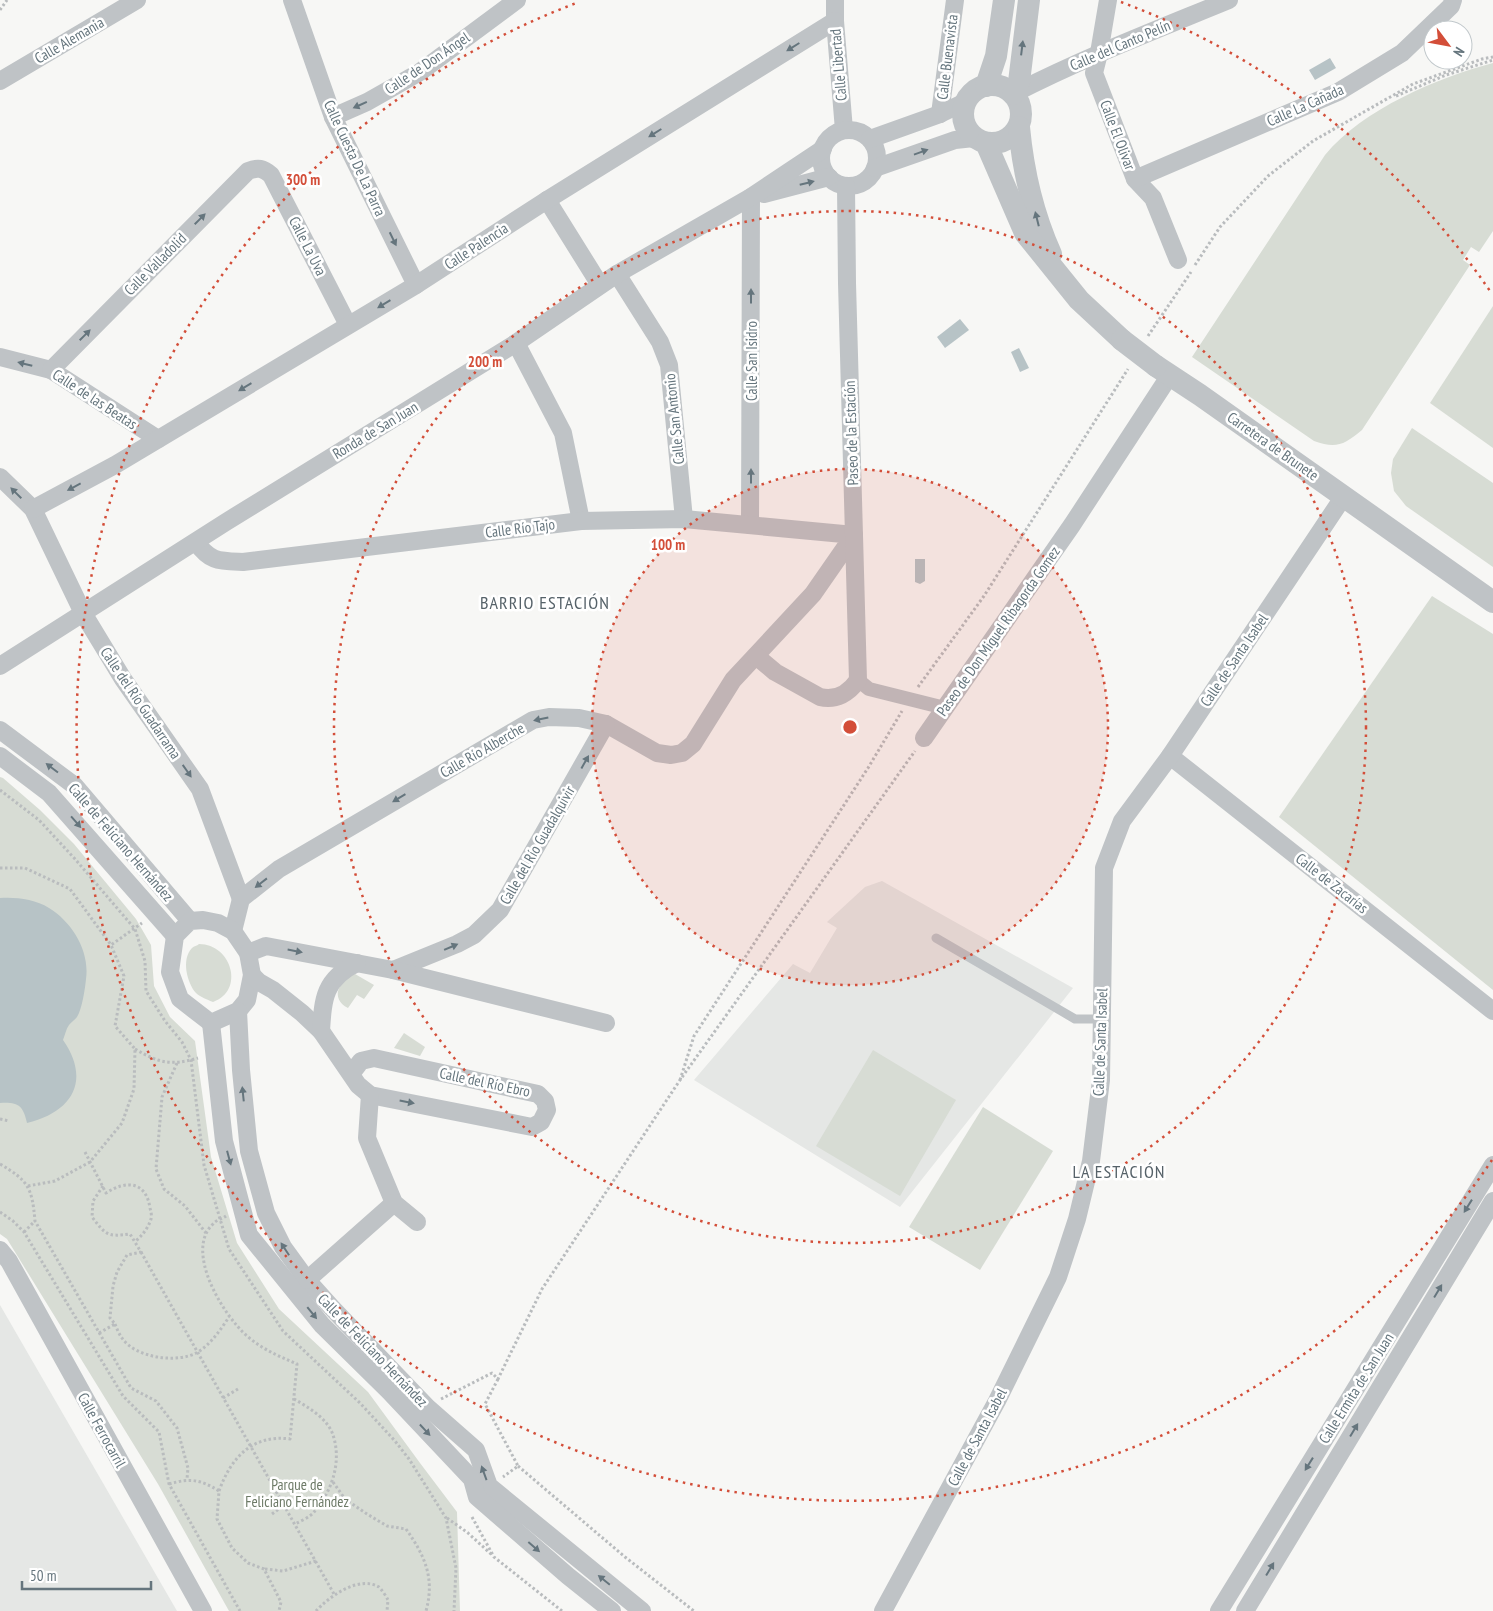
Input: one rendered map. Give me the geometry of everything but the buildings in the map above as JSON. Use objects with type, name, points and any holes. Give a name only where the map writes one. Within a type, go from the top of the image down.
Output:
[{"type":"street","name":"Calle Alemania","points":[[0,81],[137,0]]},
{"type":"street","name":"Calle Cuesta De La Parra","points":[[292,0],[333,117],[416,285]]},
{"type":"street","name":"Calle de Don Ángel","points":[[333,117],[367,102],[420,72],[517,0]]},
{"type":"street","name":"Calle Libertad","points":[[835,0],[834,21],[844,130]]},
{"type":"street","name":"Calle Buenavista","points":[[940,114],[954,0]]},
{"type":"street","points":[[986,86],[996,56],[1004,0]]},
{"type":"street","points":[[1013,94],[1019,82],[1028,0]]},
{"type":"street","name":"Calle El Olivar","points":[[1108,0],[1094,73],[1135,179],[1153,198],[1178,260]]},
{"type":"street","name":"Calle del Canto Pelín","points":[[1013,94],[1043,78],[1099,53],[1229,0]]},
{"type":"street","name":"Calle La Cañada","points":[[1135,179],[1338,92],[1402,53],[1451,6],[1454,0]]},
{"type":"street","name":"Calle Palencia","points":[[33,510],[115,465],[416,285],[546,200],[834,21]]},
{"type":"street","points":[[875,168],[955,140],[996,144],[1006,140],[1019,127],[1021,110],[1013,94],[1000,86],[986,86],[970,94],[962,111],[963,121],[967,130],[980,141]]},
{"type":"street","points":[[870,139],[940,114],[966,102]]},
{"type":"street","name":"Carretera de Brunete","points":[[1019,127],[1021,147],[1040,229],[1062,280]]},
{"type":"street","points":[[823,149],[821,158],[823,168],[829,177],[837,183],[846,186],[856,185],[868,178],[875,168],[877,156],[875,148],[870,139],[861,132],[844,130]]},
{"type":"street","name":"Ronda de San Juan","points":[[0,666],[516,343],[616,274],[751,197],[823,149],[828,139],[835,133],[844,130]]},
{"type":"street","name":"Carretera de Brunete","points":[[980,141],[1025,233],[1079,300],[1122,340],[1163,371],[1200,395],[1493,602]]},
{"type":"street","name":"Calle Valladolid","points":[[51,370],[248,171],[256,168],[264,169]]},
{"type":"street","name":"Calle La Uva","points":[[264,169],[270,175],[348,325]]},
{"type":"street","name":"Ronda de San Juan","points":[[751,197],[829,177]]},
{"type":"street","name":"Paseo de la Estación","points":[[846,186],[858,680]]},
{"type":"street","name":"Calle San Isidro","points":[[750,525],[751,197]]},
{"type":"street","points":[[546,200],[600,285]]},
{"type":"street","name":"Calle San Antonio","points":[[616,274],[660,342],[669,365],[684,518]]},
{"type":"street","points":[[516,343],[563,433],[580,521]]},
{"type":"street","name":"Calle de las Beatas","points":[[0,357],[51,370],[158,439]]},
{"type":"street","name":"Paseo de Don Miguel Ribagorda Gomez","points":[[924,738],[1072,525],[1163,371]]},
{"type":"street","name":"Calle del Río Guadarrama","points":[[0,477],[33,510],[83,614],[124,679],[200,790],[241,899]]},
{"type":"street","name":"Calle de Santa Isabel","points":[[883,1611],[997,1401],[1058,1277],[1077,1219],[1091,1161],[1101,1080],[1104,868],[1122,821],[1170,756],[1344,496]]},
{"type":"street","name":"Calle Río Tajo","points":[[196,542],[205,554],[220,561],[243,562],[580,521],[684,518],[854,535]]},
{"type":"street","name":"Calle Río Alberche","points":[[241,899],[279,869],[533,720],[549,717],[580,718],[606,724],[657,753],[671,755],[682,753],[693,744],[733,680],[813,594],[854,535]]},
{"type":"street","points":[[756,656],[775,672],[820,697],[828,699],[843,695],[858,680],[868,689],[945,708]]},
{"type":"street","name":"Calle del Río Guadalquivir","points":[[392,970],[457,944],[474,935],[500,910],[606,724]]},
{"type":"street","name":"Calle de Feliciano Hernández","points":[[0,730],[76,786],[190,921]]},
{"type":"street","name":"Calle de Feliciano Hernández","points":[[0,756],[49,793],[175,936]]},
{"type":"street","name":"Calle de Zacarías","points":[[1170,756],[1493,1011]]},
{"type":"street","points":[[233,930],[241,899]]},
{"type":"street","points":[[203,920],[218,923],[233,930],[248,953],[252,975],[247,1000],[238,1011],[211,1023],[180,999],[170,972],[175,936],[190,921],[203,920]]},
{"type":"street","points":[[248,953],[266,946],[392,970],[606,1023]]},
{"type":"street","points":[[322,1031],[323,1001],[332,983],[344,970],[356,963]]},
{"type":"street","points":[[252,975],[302,1012],[322,1031],[358,1085],[370,1095],[367,1138],[394,1203],[417,1222]]},
{"type":"street","name":"Calle de Feliciano Hernández","points":[[238,1011],[240,1070],[249,1151],[266,1213],[283,1246],[307,1280],[333,1309],[427,1407],[476,1450],[489,1486],[642,1611]]},
{"type":"street","name":"Calle de Feliciano Hernández","points":[[211,1023],[224,1142],[249,1235],[322,1325],[389,1391],[472,1479],[477,1497],[568,1576],[612,1611]]},
{"type":"street","name":"Calle del Río Ebro","points":[[351,1074],[360,1061],[374,1058],[538,1094],[545,1101],[547,1110],[541,1122],[532,1127],[370,1095]]},
{"type":"street","name":"Calle Ermita de San Juan","points":[[1219,1611],[1493,1165]]},
{"type":"street","name":"Calle Ermita de San Juan","points":[[1245,1611],[1493,1201]]},
{"type":"street","points":[[307,1280],[394,1203]]},
{"type":"street","name":"Calle Ferrocarril","points":[[0,1250],[9,1261],[203,1611]]},
{"type":"lane","points":[[936,938],[1075,1019],[1102,1019]]},
{"type":"path","points":[[0,10],[7,0]]},
{"type":"path","points":[[1145,340],[1220,227],[1268,176],[1313,141],[1379,103],[1446,75],[1493,59]]},
{"type":"path","points":[[680,1080],[694,1036],[868,768],[910,698],[984,596],[1129,368]]},
{"type":"path","points":[[427,1407],[492,1373],[498,1379],[542,1289],[680,1080],[924,738]]},
{"type":"path","points":[[0,868],[25,868],[70,889],[111,945],[124,976],[115,1026],[135,1049],[154,1060],[178,1063],[201,1057]]},
{"type":"path","points":[[111,945],[154,913]]},
{"type":"path","points":[[28,1186],[54,1182],[90,1162],[122,1123],[134,1089],[135,1049]]},
{"type":"path","points":[[178,1063],[162,1098],[156,1169],[164,1189],[185,1206],[206,1233]]},
{"type":"path","points":[[0,1119],[9,1121]]},
{"type":"path","points":[[85,1152],[106,1193],[126,1184],[140,1187],[149,1200],[152,1218],[144,1233],[135,1242]]},
{"type":"path","points":[[0,1164],[19,1175],[28,1186],[33,1204],[34,1221],[131,1388],[156,1401],[177,1428],[188,1468],[187,1479]]},
{"type":"path","points":[[103,1186],[93,1200],[92,1216],[104,1232],[114,1236],[130,1234],[334,1594]]},
{"type":"path","points":[[0,1212],[24,1232],[123,1396],[159,1432],[169,1484],[240,1611]]},
{"type":"path","points":[[231,1214],[213,1223],[206,1233],[202,1253],[211,1286],[224,1312],[245,1334],[266,1351],[297,1364],[290,1439],[276,1437],[251,1445],[228,1469],[219,1491],[217,1520],[232,1548],[248,1563],[264,1569],[283,1571],[316,1562]]},
{"type":"path","points":[[24,1232],[34,1221]]},
{"type":"path","points":[[141,1252],[127,1254],[117,1272],[111,1300],[110,1318],[115,1324],[122,1340],[140,1352],[153,1356],[183,1357],[198,1352],[220,1332],[229,1317]]},
{"type":"path","points":[[100,1333],[115,1324]]},
{"type":"path","points":[[223,1398],[238,1389]]},
{"type":"path","points":[[294,1399],[310,1408],[333,1434],[336,1456],[333,1482],[313,1513],[295,1524]]},
{"type":"path","points":[[518,1466],[694,1611]]},
{"type":"path","points":[[169,1484],[187,1479],[207,1484],[219,1491]]},
{"type":"path","points":[[333,1482],[344,1498],[367,1514],[387,1526],[406,1529],[420,1548],[428,1567],[429,1600],[426,1611]]},
{"type":"path","points":[[272,1514],[284,1505]]},
{"type":"path","points":[[446,1518],[468,1533],[494,1557]]},
{"type":"path","points":[[264,1569],[281,1602],[279,1611]]},
{"type":"path","points":[[316,1611],[334,1594],[352,1586],[368,1584],[379,1588],[388,1600],[387,1611]]},
{"type":"shaded area","points":[[1330,58],[1336,68],[1315,80],[1309,70]]},
{"type":"shaded area","points":[[960,319],[969,330],[945,348],[937,337]]},
{"type":"shaded area","points":[[1019,348],[1029,368],[1020,372],[1011,352]]},
{"type":"shaded area","points":[[915,559],[925,559],[925,581],[920,584],[915,582]]},
{"type":"shaded area","points":[[882,881],[1073,988],[900,1207],[694,1080],[793,964],[810,973],[837,928],[827,922],[865,887]]},
{"type":"shaded area","points":[[0,898],[19,898],[32,901],[44,905],[57,914],[78,938],[87,968],[80,1009],[77,1017],[68,1027],[63,1040],[76,1068],[76,1081],[73,1092],[56,1111],[27,1123],[24,1112],[19,1106],[11,1103],[0,1103]]},
{"type":"shaded area","points":[[0,1305],[177,1611],[0,1611]]},
{"type":"green space","points":[[1493,63],[1493,231],[1479,252],[1471,247],[1463,260],[1470,265],[1362,430],[1340,444],[1328,445],[1314,441],[1192,357],[1325,155],[1341,138],[1359,123],[1402,97],[1473,68]]},
{"type":"green space","points":[[1493,306],[1493,448],[1430,403]]},
{"type":"green space","points":[[1412,428],[1493,483],[1493,567],[1406,506],[1394,491],[1391,473],[1393,459]]},
{"type":"green space","points":[[1432,596],[1493,634],[1493,990],[1279,817]]},
{"type":"green space","name":"Parque de Feliciano Fernández","points":[[0,777],[40,810],[74,844],[136,919],[151,945],[154,986],[170,1017],[195,1041],[211,1157],[237,1243],[279,1309],[368,1392],[457,1512],[460,1611],[229,1611],[158,1484],[7,1239],[0,1234]]},
{"type":"green space","points":[[199,944],[210,946],[220,952],[226,959],[230,969],[231,979],[229,988],[223,996],[213,1002],[196,993],[186,971],[189,953],[192,948]]},
{"type":"green space","points":[[355,974],[374,985],[364,999],[357,995],[348,1008],[339,1000],[338,990],[344,981]]},
{"type":"green space","points":[[404,1033],[425,1047],[420,1056],[394,1048]]},
{"type":"green space","points":[[873,1050],[956,1100],[900,1196],[816,1146]]},
{"type":"green space","points":[[983,1107],[1053,1151],[980,1270],[909,1227]]},
{"type":"district","name":"BARRIO ESTACIÓN","points":[[545,602]]},
{"type":"district","name":"LA ESTACIÓN","points":[[1119,1171]]}]
